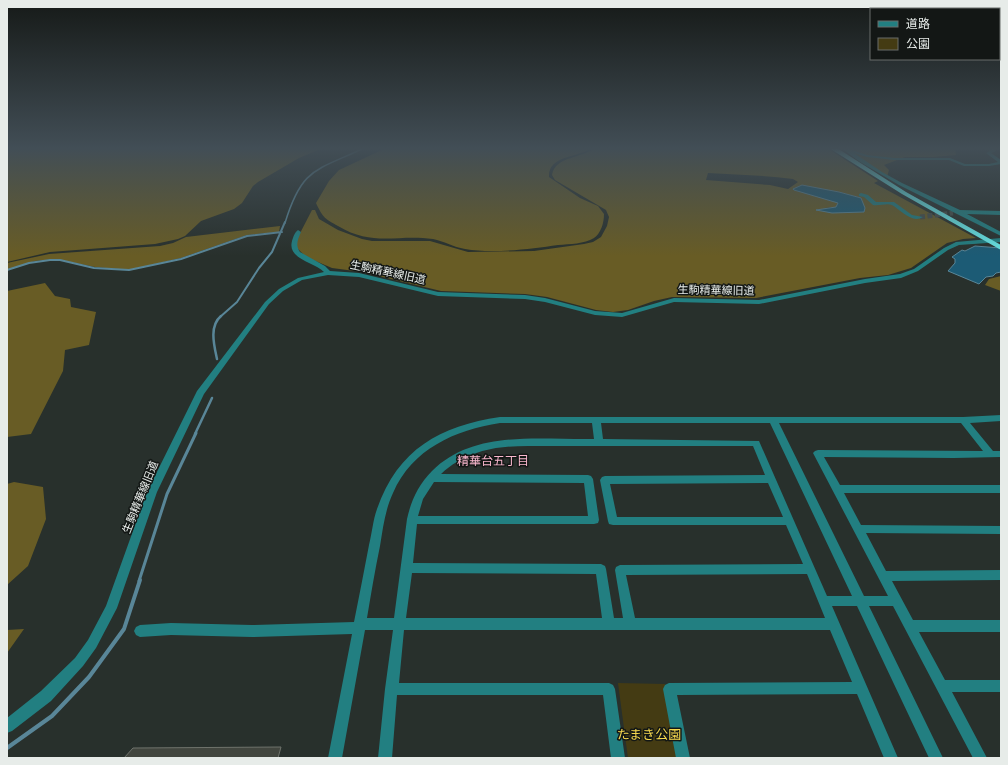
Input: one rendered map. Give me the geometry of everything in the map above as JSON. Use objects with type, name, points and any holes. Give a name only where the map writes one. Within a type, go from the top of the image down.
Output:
[{"type":"highway","points":[[888,184],[1001,248]]},
{"type":"street","points":[[900,184],[1001,234]]},
{"type":"street","points":[[861,195],[866,196],[875,204],[892,203]]},
{"type":"street","points":[[885,198],[911,216],[920,217]]},
{"type":"street","points":[[957,212],[1001,213]]},
{"type":"street","points":[[298,232],[293,241],[295,250],[305,259],[324,268],[328,273]]},
{"type":"street","name":"生駒精華線旧道","points":[[7,726],[46,696],[79,662],[92,644],[111,608],[152,492],[200,393],[208,380],[266,303],[275,294],[300,279],[328,273],[359,275],[447,296],[513,296],[536,298],[605,315],[631,314],[674,300],[698,299],[748,302],[901,276],[916,270],[940,253],[958,243],[1001,240]]},
{"type":"street","points":[[335,758],[359,626],[385,498],[396,476],[410,459],[438,438],[454,431],[481,423],[500,420],[963,420],[1001,418]]},
{"type":"street","points":[[596,420],[600,443]]},
{"type":"street","points":[[773,420],[936,758]]},
{"type":"street","points":[[963,420],[996,454]]},
{"type":"street","points":[[385,758],[391,688],[413,520],[417,500],[425,486],[441,468],[467,452],[483,447],[508,444],[756,443],[891,758]]},
{"type":"street","points":[[980,758],[818,454],[996,454]]},
{"type":"street","points":[[413,520],[594,520],[588,479],[433,478]]},
{"type":"street","points":[[771,479],[605,480],[613,521],[789,521]]},
{"type":"street","points":[[838,489],[1001,489]]},
{"type":"street","points":[[859,529],[1001,530]]},
{"type":"street","points":[[406,568],[601,568],[609,624]]},
{"type":"street","points":[[630,624],[620,570],[809,569]]},
{"type":"street","points":[[884,576],[1001,575]]},
{"type":"street","points":[[823,600],[897,601]]},
{"type":"street","points":[[140,631],[170,629],[252,631],[399,624],[833,624]]},
{"type":"street","points":[[910,626],[1001,626]]},
{"type":"street","points":[[941,686],[1001,686]]},
{"type":"street","points":[[391,688],[609,689],[618,758]]},
{"type":"street","points":[[683,758],[669,689],[861,688]]},
{"type":"green space","name":"たまき公園","points":[[618,683],[665,684],[678,758],[628,758]]},
{"type":"shaded area","points":[[7,184],[256,184],[242,203],[234,209],[201,221],[185,236],[178,239],[155,244],[50,252],[7,262]]},
{"type":"shaded area","points":[[327,184],[559,184],[580,198],[598,206],[604,214],[602,228],[599,233],[594,238],[581,243],[487,251],[461,248],[433,239],[374,238],[363,236],[351,232],[327,220],[316,203]]},
{"type":"shaded area","points":[[561,184],[753,184],[770,185],[788,189],[796,184],[875,184],[976,238],[963,239],[947,243],[911,268],[888,275],[860,278],[756,298],[672,297],[654,301],[628,310],[613,312],[596,310],[547,297],[525,294],[441,291],[362,272],[332,268],[306,257],[297,248],[297,239],[312,210],[315,210],[319,219],[338,230],[362,239],[372,241],[430,241],[468,252],[534,251],[593,242],[601,237],[607,226],[609,217],[606,210]],"holes":[[[794,189],[839,192],[861,198],[848,209],[836,212],[825,208],[836,207],[838,202]]]},
{"type":"shaded area","points":[[280,226],[279,232],[247,235],[181,258],[129,270],[95,267],[56,259],[35,261],[7,270],[7,263],[49,254],[160,246],[173,243],[186,237]]},
{"type":"shaded area","points":[[1001,276],[1001,291],[985,285],[989,279]]},
{"type":"shaded area","points":[[45,283],[55,296],[70,299],[71,307],[96,312],[89,345],[65,350],[63,371],[31,434],[7,437],[7,291]]},
{"type":"shaded area","points":[[14,482],[43,487],[46,519],[28,566],[7,585],[7,484]]},
{"type":"shaded area","points":[[24,629],[7,653],[7,630]]},
{"type":"water","points":[[802,185],[861,198],[865,208],[864,212],[832,213],[816,210],[836,207],[838,203],[793,189]]},
{"type":"water","points":[[975,246],[1001,248],[1001,272],[996,273],[993,276],[986,277],[979,284],[948,271],[955,263],[955,259],[952,257],[962,250],[965,251]]},
{"type":"building","points":[[281,747],[278,758],[124,758],[133,748]]},
{"type":"waterway","points":[[285,223],[291,205],[303,184]]},
{"type":"waterway","points":[[281,232],[285,222]]},
{"type":"waterway","points":[[7,270],[29,263],[50,260],[60,260],[94,268],[129,270],[181,259],[247,236],[281,232]]},
{"type":"waterway","points":[[220,317],[237,302],[259,268],[272,252],[281,232]]},
{"type":"waterway","points":[[217,359],[213,336],[215,325],[220,317]]},
{"type":"waterway","points":[[195,434],[212,398]]},
{"type":"waterway","points":[[139,581],[167,494],[196,433]]},
{"type":"waterway","points":[[7,748],[52,716],[89,677],[124,629],[140,580]]},
{"type":"tunnel","points":[[920,217],[953,213]]},
{"type":"district","name":"精華台五丁目","points":[[493,461]]}]
